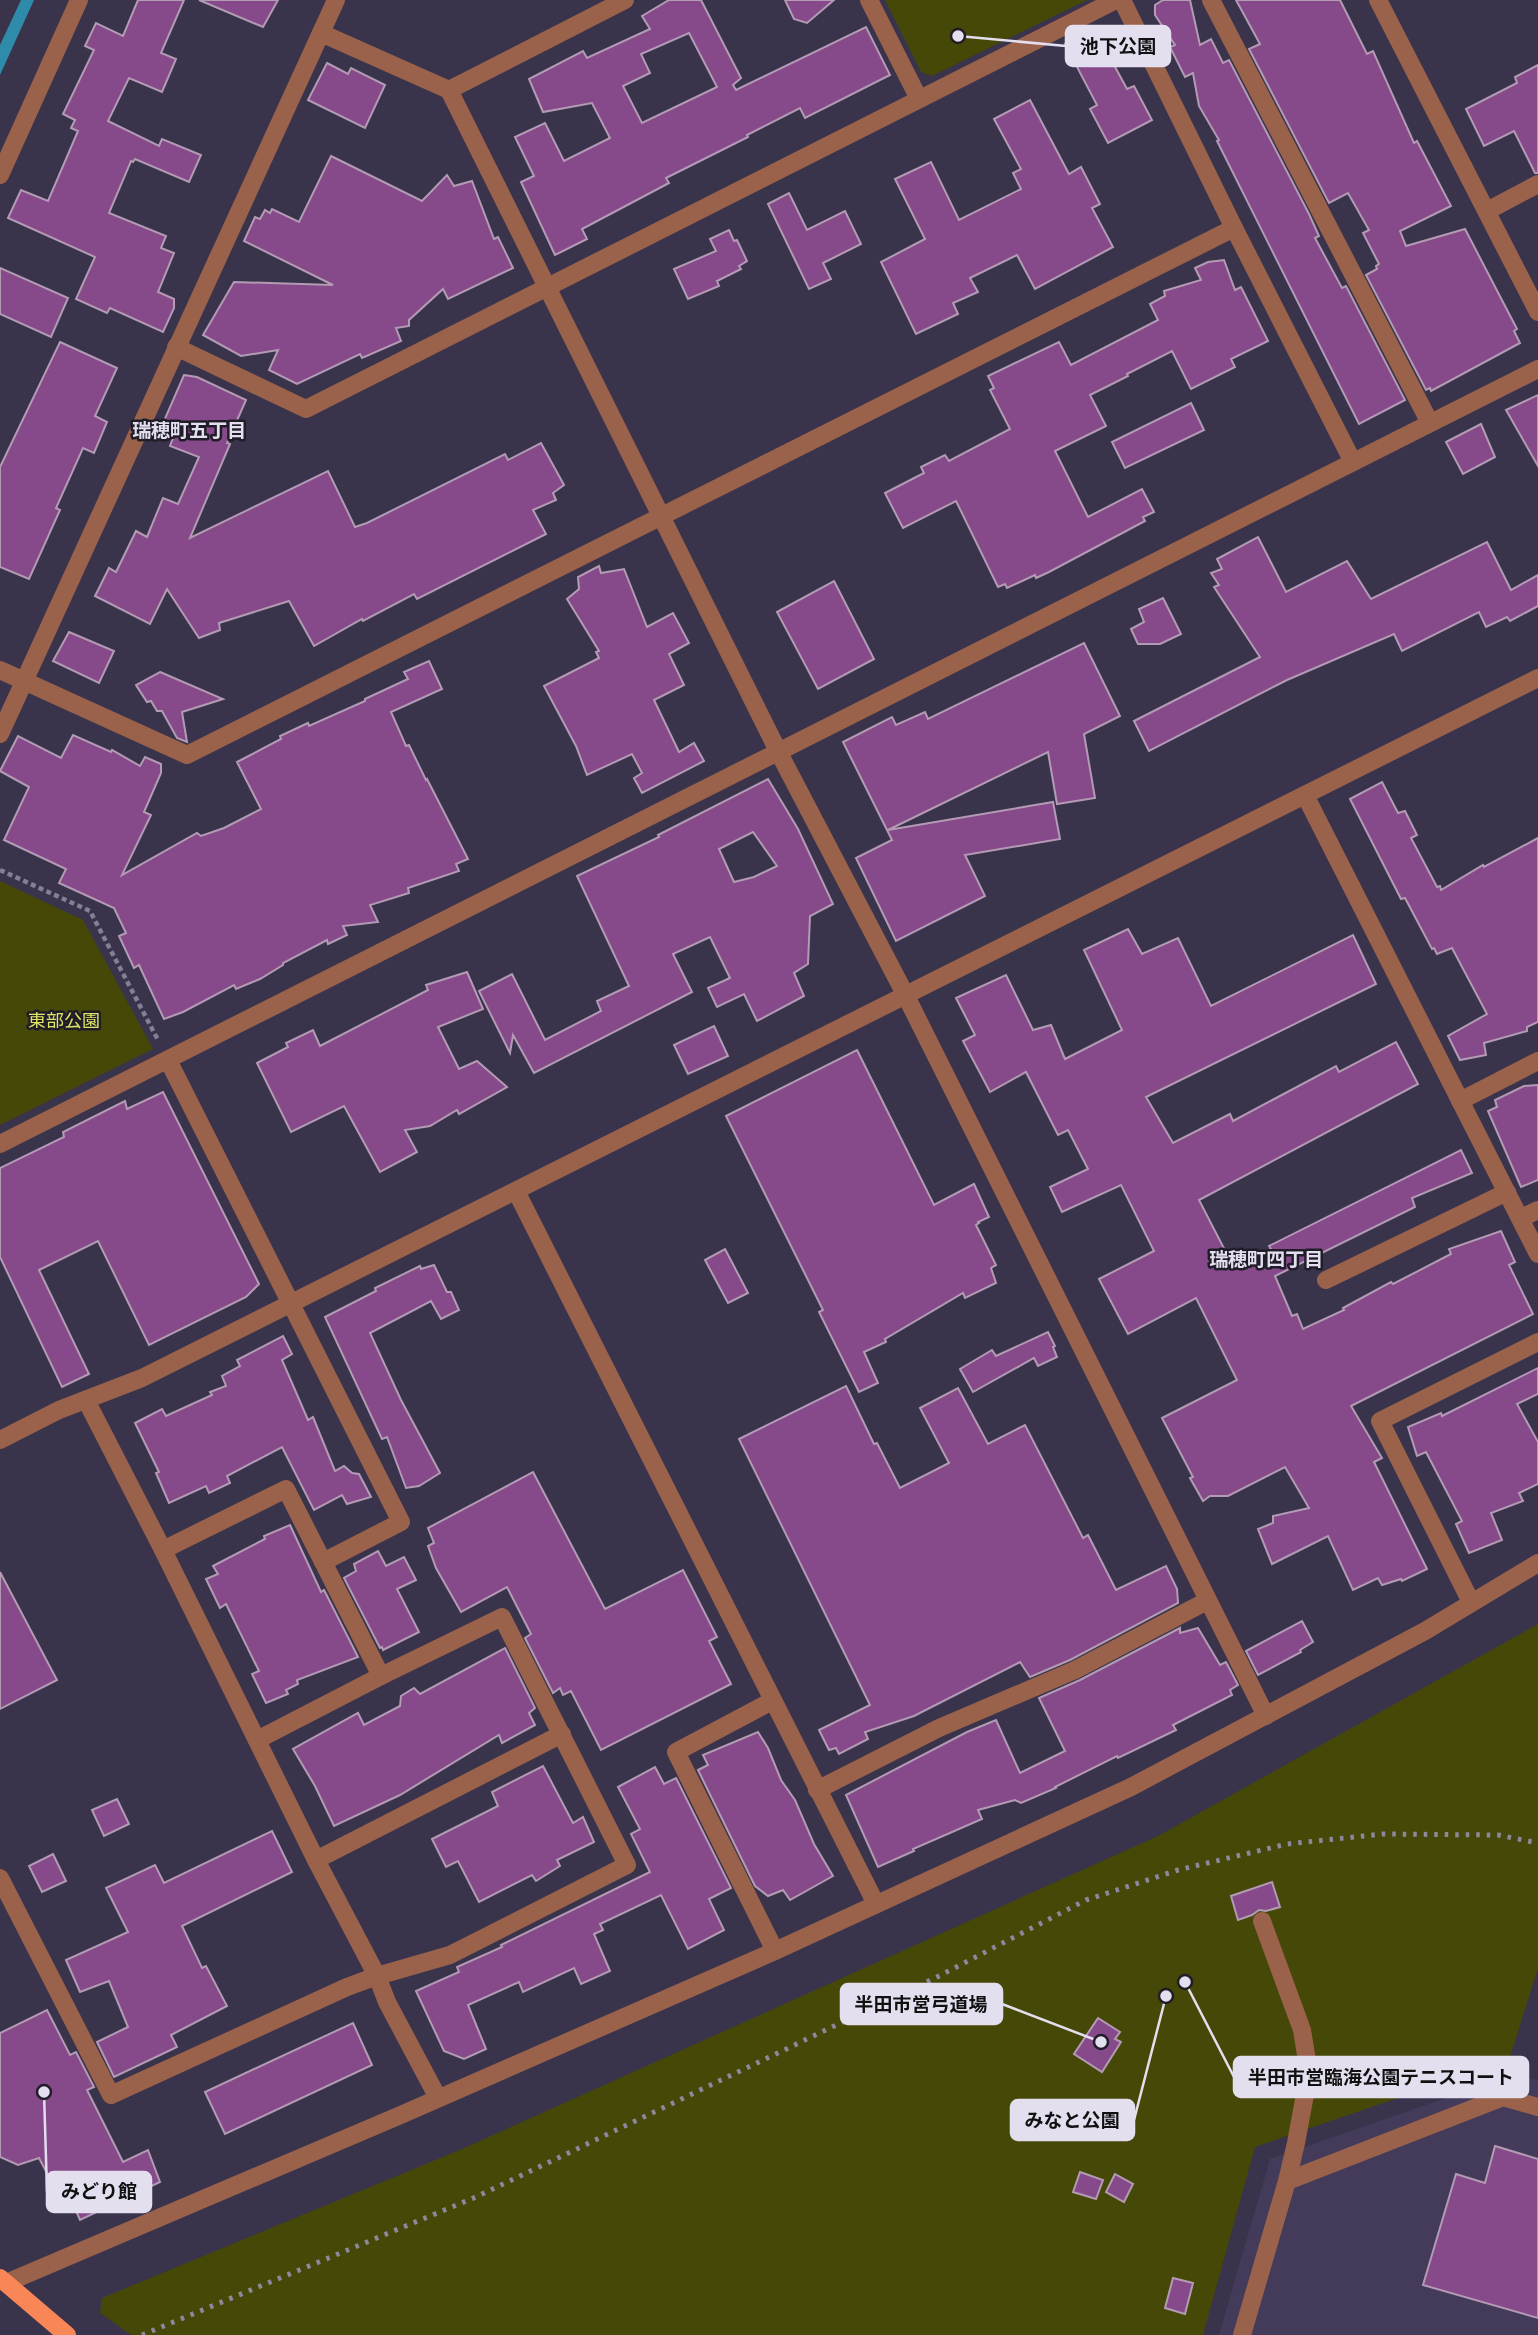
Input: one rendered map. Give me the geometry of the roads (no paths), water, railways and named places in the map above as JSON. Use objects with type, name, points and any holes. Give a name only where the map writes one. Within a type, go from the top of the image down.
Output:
[{"type":"main road","points":[[3,2281],[67,2335]]},
{"type":"street","points":[[0,175],[79,0]]},
{"type":"street","points":[[0,734],[336,0]]},
{"type":"street","points":[[449,90],[625,0]]},
{"type":"street","points":[[869,0],[919,99]]},
{"type":"street","points":[[176,347],[306,409],[1116,0]]},
{"type":"street","points":[[1122,0],[1353,462]]},
{"type":"street","points":[[1211,0],[1430,423]]},
{"type":"street","points":[[1378,0],[1538,312]]},
{"type":"street","points":[[321,33],[449,90],[778,751],[905,994],[1266,1716]]},
{"type":"street","points":[[1487,211],[1538,184]]},
{"type":"street","points":[[0,670],[187,755],[1234,228]]},
{"type":"street","points":[[0,1144],[1538,369]]},
{"type":"street","points":[[0,1440],[59,1410],[142,1378],[1538,678]]},
{"type":"street","points":[[1305,795],[1538,1254]]},
{"type":"street","points":[[168,1060],[401,1522],[323,1562]]},
{"type":"street","points":[[1460,1101],[1538,1061]]},
{"type":"street","points":[[516,1191],[876,1905]]},
{"type":"street","points":[[1326,1280],[1507,1192]]},
{"type":"street","points":[[1521,1219],[1538,1210]]},
{"type":"street","points":[[1471,1602],[1380,1421],[1538,1342]]},
{"type":"street","points":[[86,1400],[316,1860],[377,1976],[387,2002],[438,2098]]},
{"type":"street","points":[[163,1550],[286,1489],[381,1676]]},
{"type":"street","points":[[3,2281],[438,2098],[775,1951],[1130,1787],[1425,1630],[1538,1563]]},
{"type":"street","points":[[817,1790],[939,1728],[1075,1670],[1207,1601]]},
{"type":"street","points":[[0,1878],[111,2095],[347,1987],[450,1955],[627,1865],[502,1617],[257,1740]]},
{"type":"street","points":[[772,1701],[676,1752],[775,1951]]},
{"type":"street","points":[[316,1860],[562,1734]]},
{"type":"street","points":[[1242,2335],[1287,2181],[1308,2073],[1302,2030],[1262,1921]]},
{"type":"street","points":[[1287,2181],[1503,2097],[1538,2107]]},
{"type":"water","points":[[21,0],[34,0],[0,75],[0,45]]},
{"type":"railway","points":[[142,2335],[476,2197],[937,1977],[1086,1900],[1178,1870],[1287,1844],[1383,1834],[1498,1835],[1538,1843]]},
{"type":"place","name":"池下公園","points":[[958,36]]},
{"type":"place","name":"半田市営臨海公園テニスコート","points":[[1185,1982]]},
{"type":"place","name":"みなと公園","points":[[1166,1996]]},
{"type":"place","name":"半田市営弓道場","points":[[1101,2042]]},
{"type":"place","name":"みどり館","points":[[44,2092]]},
{"type":"district","name":"瑞穂町五丁目","points":[[189,430]]},
{"type":"district","name":"瑞穂町四丁目","points":[[1266,1259]]},
{"type":"park label","name":"東部公園","points":[[64,1021]]}]
